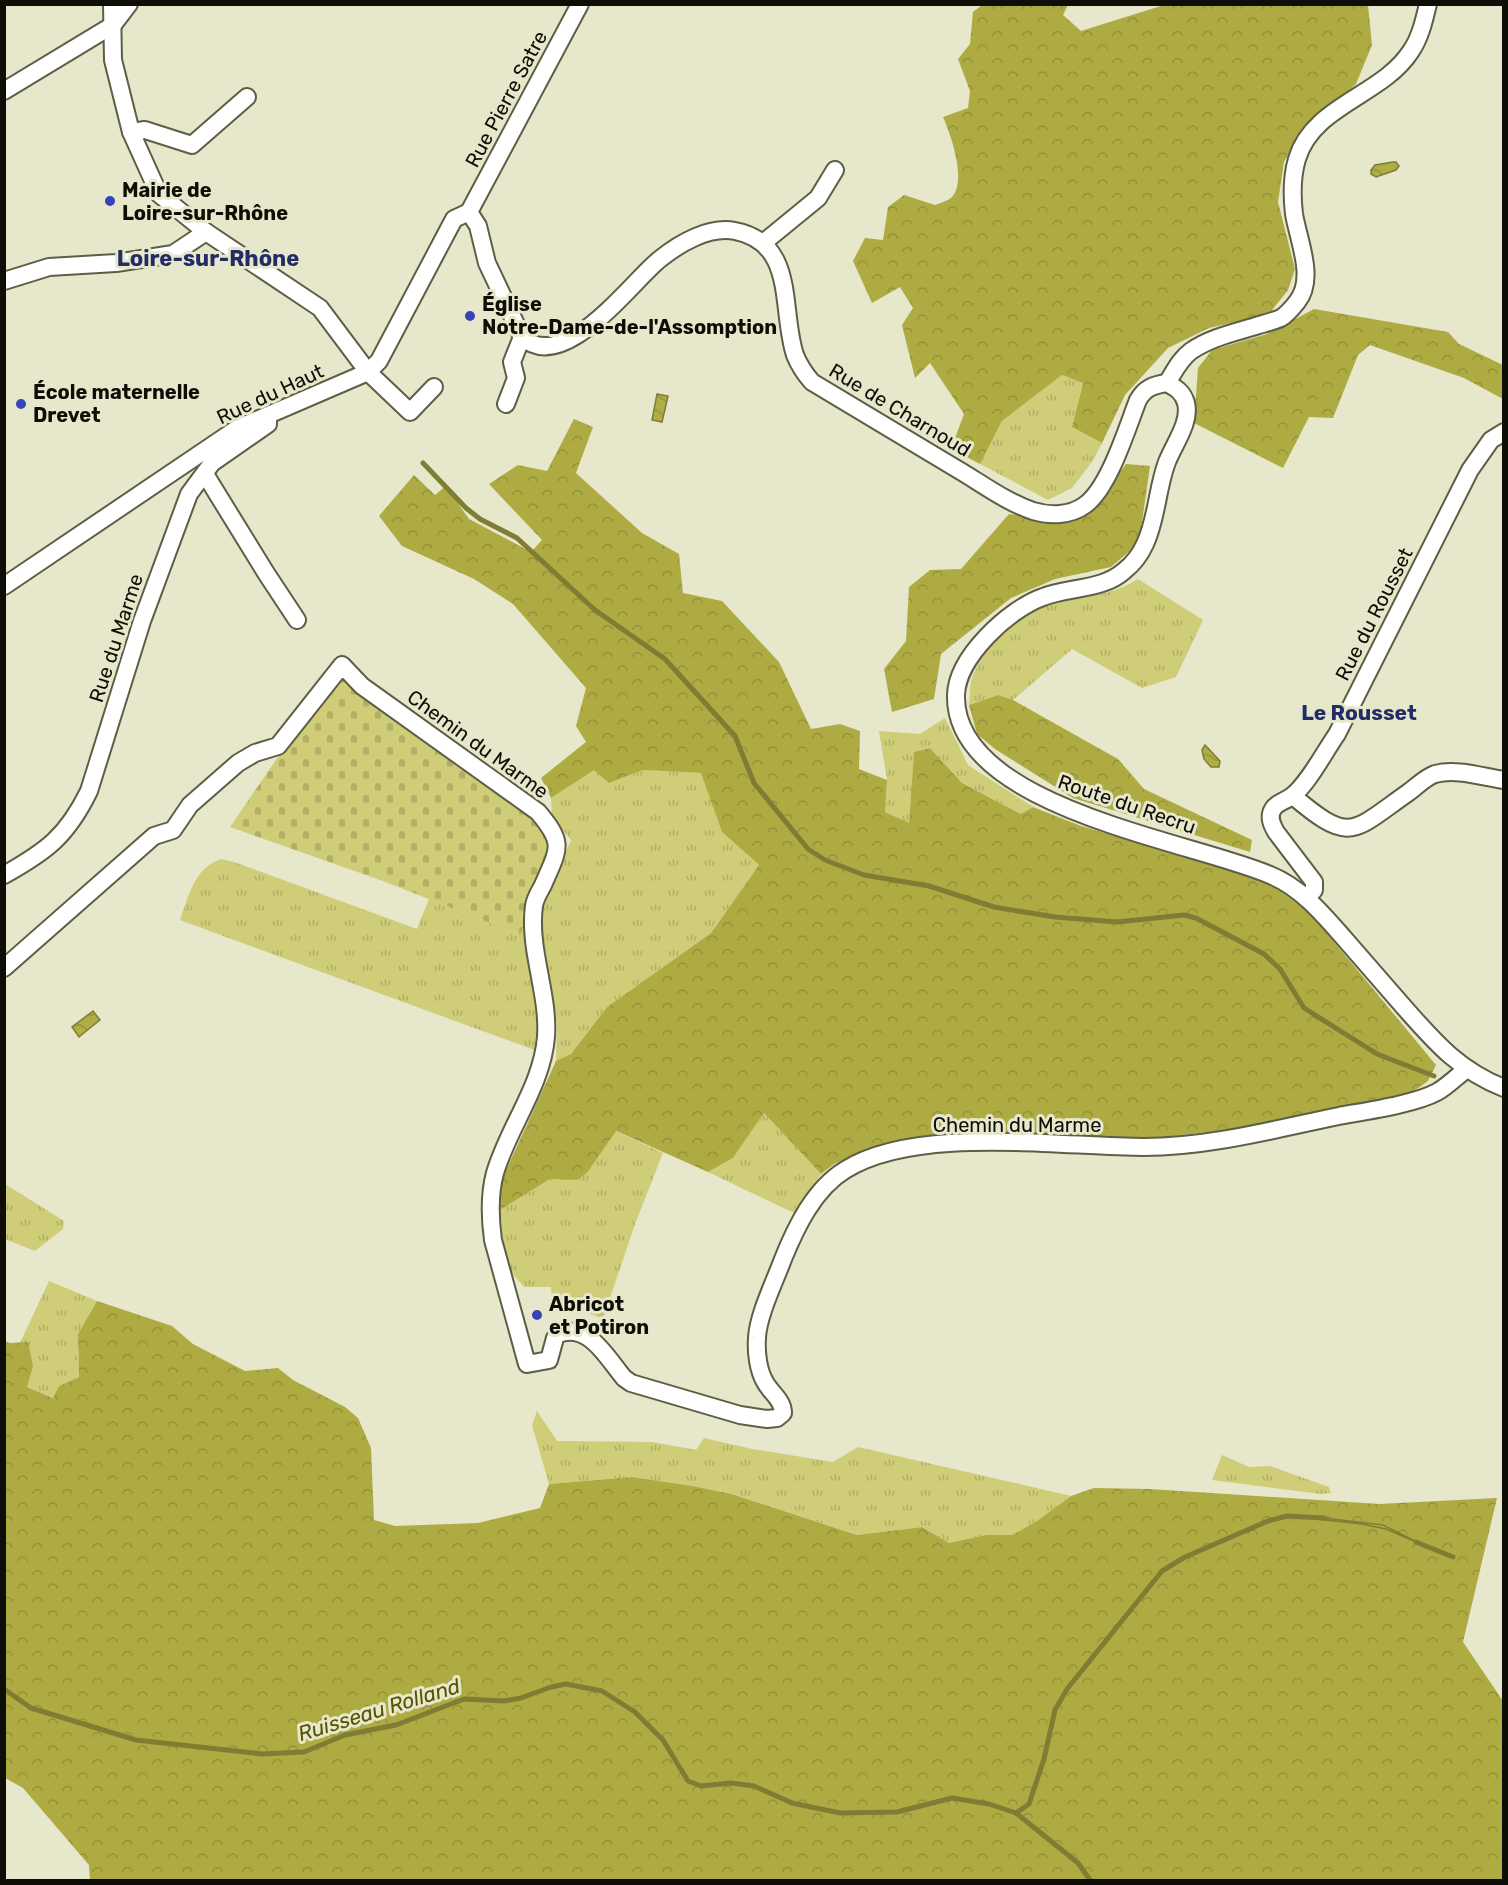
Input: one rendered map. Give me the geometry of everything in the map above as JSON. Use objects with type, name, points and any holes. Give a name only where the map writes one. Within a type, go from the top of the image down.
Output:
[{"type":"street","points":[[112,4],[113,60],[131,132],[159,194],[206,232],[320,308],[368,372],[410,412],[434,387]]},
{"type":"street","points":[[4,91],[113,25],[129,4]]},
{"type":"street","name":"Rue Pierre Satre","points":[[468,212],[580,4]]},
{"type":"street","points":[[1167,383],[1179,362],[1192,351],[1215,339],[1281,317],[1299,300],[1306,269],[1294,213],[1293,196],[1296,162],[1302,147],[1309,135],[1336,111],[1401,63],[1411,51],[1418,37],[1428,4]]},
{"type":"street","points":[[131,132],[145,130],[192,145],[247,98]]},
{"type":"street","points":[[468,212],[478,226],[487,263],[522,337],[528,343],[546,345],[562,342],[605,314],[659,259],[678,246],[704,234],[723,230],[749,235],[763,243],[818,198],[835,170]]},
{"type":"street","name":"Rue du Haut","points":[[4,586],[238,428],[368,372],[379,361],[454,219],[468,212]]},
{"type":"street","points":[[4,281],[49,267],[116,263],[173,255],[206,232]]},
{"type":"street","name":"Rue de Charnoud","points":[[763,243],[779,264],[795,355],[802,370],[812,382],[992,490],[1033,511],[1065,514],[1084,506],[1094,498],[1102,486],[1144,390],[1156,384],[1167,383]]},
{"type":"street","points":[[506,404],[516,378],[512,362],[522,337]]},
{"type":"street","name":"Route du Recru","points":[[1167,383],[1182,394],[1186,403],[1185,421],[1167,462],[1149,533],[1135,561],[1110,580],[1044,596],[994,629],[966,663],[959,676],[956,708],[967,739],[975,751],[1000,772],[1038,795],[1126,830],[1274,876],[1321,911],[1440,1048],[1467,1069],[1503,1088]]},
{"type":"street","name":"Rue du Marme","points":[[4,875],[36,856],[55,841],[78,814],[89,791],[142,621],[189,494],[212,463],[268,424],[268,415]]},
{"type":"street","name":"Rue du Rousset","points":[[1306,898],[1314,890],[1314,882],[1276,832],[1271,819],[1274,807],[1293,796],[1337,734],[1474,463],[1491,440],[1503,432]]},
{"type":"street","points":[[205,474],[297,620]]},
{"type":"street","name":"Chemin du Marme","points":[[4,968],[154,836],[173,830],[190,805],[226,772],[255,753],[278,747],[342,665],[362,686],[538,812],[554,831],[557,844],[556,855],[534,903],[533,923],[545,1010],[546,1036],[535,1078],[495,1172],[490,1200],[490,1220],[494,1240],[526,1364],[549,1359],[558,1334],[565,1331],[574,1332],[591,1338],[624,1378],[631,1383],[740,1415],[767,1419],[777,1418],[783,1413],[783,1406],[766,1384],[759,1370],[756,1338],[771,1292],[796,1228],[825,1186],[844,1171],[864,1160],[900,1150],[952,1143],[1146,1147],[1193,1145],[1362,1112],[1420,1098],[1438,1091],[1467,1069]]},
{"type":"street","points":[[1293,796],[1318,818],[1338,827],[1355,828],[1433,774],[1450,772],[1503,780]]},
{"type":"green space","points":[[982,5],[1068,5],[1063,15],[1081,31],[1164,5],[1368,5],[1372,45],[1356,84],[1300,132],[1284,162],[1278,202],[1295,269],[1288,290],[1269,314],[1209,328],[1168,348],[1125,395],[1102,443],[1072,427],[1083,383],[1062,375],[1002,421],[980,464],[951,449],[964,414],[930,363],[915,378],[902,325],[913,308],[900,287],[872,303],[853,261],[865,238],[883,240],[888,207],[904,195],[935,205],[952,197],[956,190],[958,169],[943,117],[968,108],[970,91],[958,59],[970,44],[973,12]]},
{"type":"green space","points":[[1314,309],[1448,332],[1459,344],[1503,365],[1503,399],[1464,378],[1370,345],[1358,355],[1333,418],[1309,417],[1283,468],[1194,423],[1198,368],[1212,350],[1267,334]]},
{"type":"green space","points":[[1062,375],[1083,382],[1072,427],[1102,443],[1094,459],[1072,488],[1048,500],[980,464],[1002,421]]},
{"type":"green space","points":[[574,419],[593,427],[576,473],[642,533],[679,554],[683,593],[722,601],[779,662],[811,729],[840,724],[860,731],[859,769],[887,780],[885,812],[909,823],[914,752],[930,748],[962,783],[1021,814],[1033,807],[1081,826],[1246,874],[1289,894],[1316,920],[1436,1065],[1428,1081],[1411,1093],[1251,1127],[1147,1139],[1029,1135],[920,1138],[870,1148],[834,1164],[821,1174],[764,1113],[733,1158],[708,1172],[616,1131],[587,1173],[577,1180],[550,1179],[500,1210],[502,1179],[556,1061],[571,1054],[607,1007],[711,933],[759,865],[722,832],[701,773],[643,770],[609,783],[594,770],[551,798],[541,778],[586,742],[576,726],[586,688],[513,604],[474,579],[402,546],[379,516],[414,475],[435,495],[446,486],[469,519],[531,552],[542,540],[489,484],[518,465],[547,471]]},
{"type":"green space","points":[[1126,464],[1150,466],[1139,543],[1111,567],[1055,579],[1011,598],[941,654],[934,699],[892,712],[884,669],[906,641],[909,587],[930,570],[961,569],[1009,514],[1062,522],[1089,514]]},
{"type":"green space","points":[[1138,579],[1203,620],[1176,677],[1142,688],[1072,649],[1013,700],[998,695],[969,705],[971,680],[980,662],[995,641],[1015,622],[1038,608],[1116,590]]},
{"type":"green space","points":[[339,679],[347,679],[538,819],[552,855],[521,917],[526,920],[520,935],[383,881],[230,827],[313,706]]},
{"type":"green space","points":[[998,695],[1013,700],[1118,759],[1144,789],[1252,840],[1250,852],[1073,798],[995,749],[977,734],[969,705]]},
{"type":"green space","points":[[945,718],[968,765],[1033,807],[1021,814],[962,783],[930,748],[914,752],[909,824],[885,812],[887,780],[879,731],[920,734]]},
{"type":"green space","points":[[594,769],[609,783],[643,770],[702,773],[722,832],[759,865],[711,933],[607,1007],[571,1054],[556,1061],[557,1024],[540,929],[541,908],[571,840],[552,817],[551,798]]},
{"type":"green space","points":[[221,859],[417,929],[429,899],[520,935],[521,918],[528,905],[541,1014],[537,1051],[180,920],[199,876],[204,869]]},
{"type":"green space","points":[[764,1113],[821,1174],[794,1213],[708,1172],[733,1158]]},
{"type":"green space","points":[[615,1131],[663,1153],[635,1224],[603,1319],[567,1304],[552,1302],[551,1287],[524,1287],[509,1270],[505,1257],[500,1210],[550,1179],[577,1180],[587,1173]]},
{"type":"green space","points":[[5,1184],[64,1221],[63,1229],[35,1251],[5,1239]]},
{"type":"green space","points":[[49,1281],[97,1301],[78,1334],[79,1377],[59,1386],[54,1398],[27,1387],[20,1343]]},
{"type":"green space","points":[[97,1301],[172,1326],[193,1344],[245,1371],[278,1368],[293,1380],[345,1407],[358,1418],[371,1448],[374,1520],[395,1526],[478,1523],[540,1508],[549,1484],[632,1477],[732,1494],[857,1535],[922,1527],[949,1543],[986,1535],[1012,1535],[1037,1521],[1071,1496],[1094,1488],[1150,1489],[1379,1504],[1497,1498],[1463,1642],[1503,1701],[1503,1880],[90,1880],[89,1865],[23,1788],[5,1778],[4,1341],[28,1342],[33,1366],[27,1387],[53,1398],[59,1386],[79,1377],[78,1334]]},
{"type":"green space","points":[[537,1411],[557,1441],[652,1442],[696,1450],[704,1438],[752,1449],[833,1462],[858,1447],[1071,1496],[1037,1521],[1012,1535],[986,1535],[949,1543],[922,1527],[857,1535],[733,1494],[693,1486],[632,1477],[549,1484],[532,1425]]},
{"type":"green space","points":[[1222,1455],[1249,1467],[1270,1466],[1329,1487],[1331,1493],[1321,1494],[1212,1480]]},
{"type":"water","points":[[1396,162],[1399,166],[1396,170],[1376,177],[1371,174],[1375,165]]},
{"type":"water","points":[[657,394],[668,396],[662,422],[652,420]]},
{"type":"water","points":[[1205,745],[1220,761],[1219,767],[1211,767],[1204,759],[1202,750]]},
{"type":"water","points":[[93,1011],[100,1020],[79,1037],[72,1027]]},
{"type":"water","points":[[1316,1517],[1383,1525],[1421,1544],[1386,1529],[1317,1519]]},
{"type":"waterway","points":[[423,463],[466,508],[480,519],[517,538],[595,610],[665,659],[735,736],[754,783],[808,849],[825,860],[864,875],[929,886],[994,907],[1055,917],[1117,922],[1184,915],[1196,918],[1264,954],[1280,969],[1304,1008],[1377,1054],[1434,1076]]},
{"type":"waterway","points":[[1016,1813],[1029,1804],[1044,1759],[1055,1710],[1067,1689],[1162,1571],[1185,1557],[1268,1521],[1287,1516],[1324,1518]]},
{"type":"waterway","points":[[1416,1542],[1453,1557]]},
{"type":"waterway","name":"Ruisseau Rolland","points":[[4,1689],[31,1708],[136,1740],[262,1754],[304,1752],[345,1735],[396,1725],[464,1699],[504,1701],[566,1684],[602,1691],[635,1712],[663,1740],[688,1781],[701,1786],[731,1783],[754,1786],[792,1803],[840,1813],[897,1812],[952,1798],[989,1804],[1016,1813],[1078,1863],[1090,1880]]},
{"type":"place","name":"Mairie de Loire-sur-Rhône","points":[[110,201]]},
{"type":"place","name":"Église Notre-Dame-de-l'Assomption","points":[[470,316]]},
{"type":"place","name":"École maternelle Drevet","points":[[21,404]]},
{"type":"place","name":"Abricot et Potiron","points":[[537,1315]]},
{"type":"district","name":"Loire-sur-Rhône","points":[[208,258]]},
{"type":"district","name":"Le Rousset","points":[[1359,713]]}]
